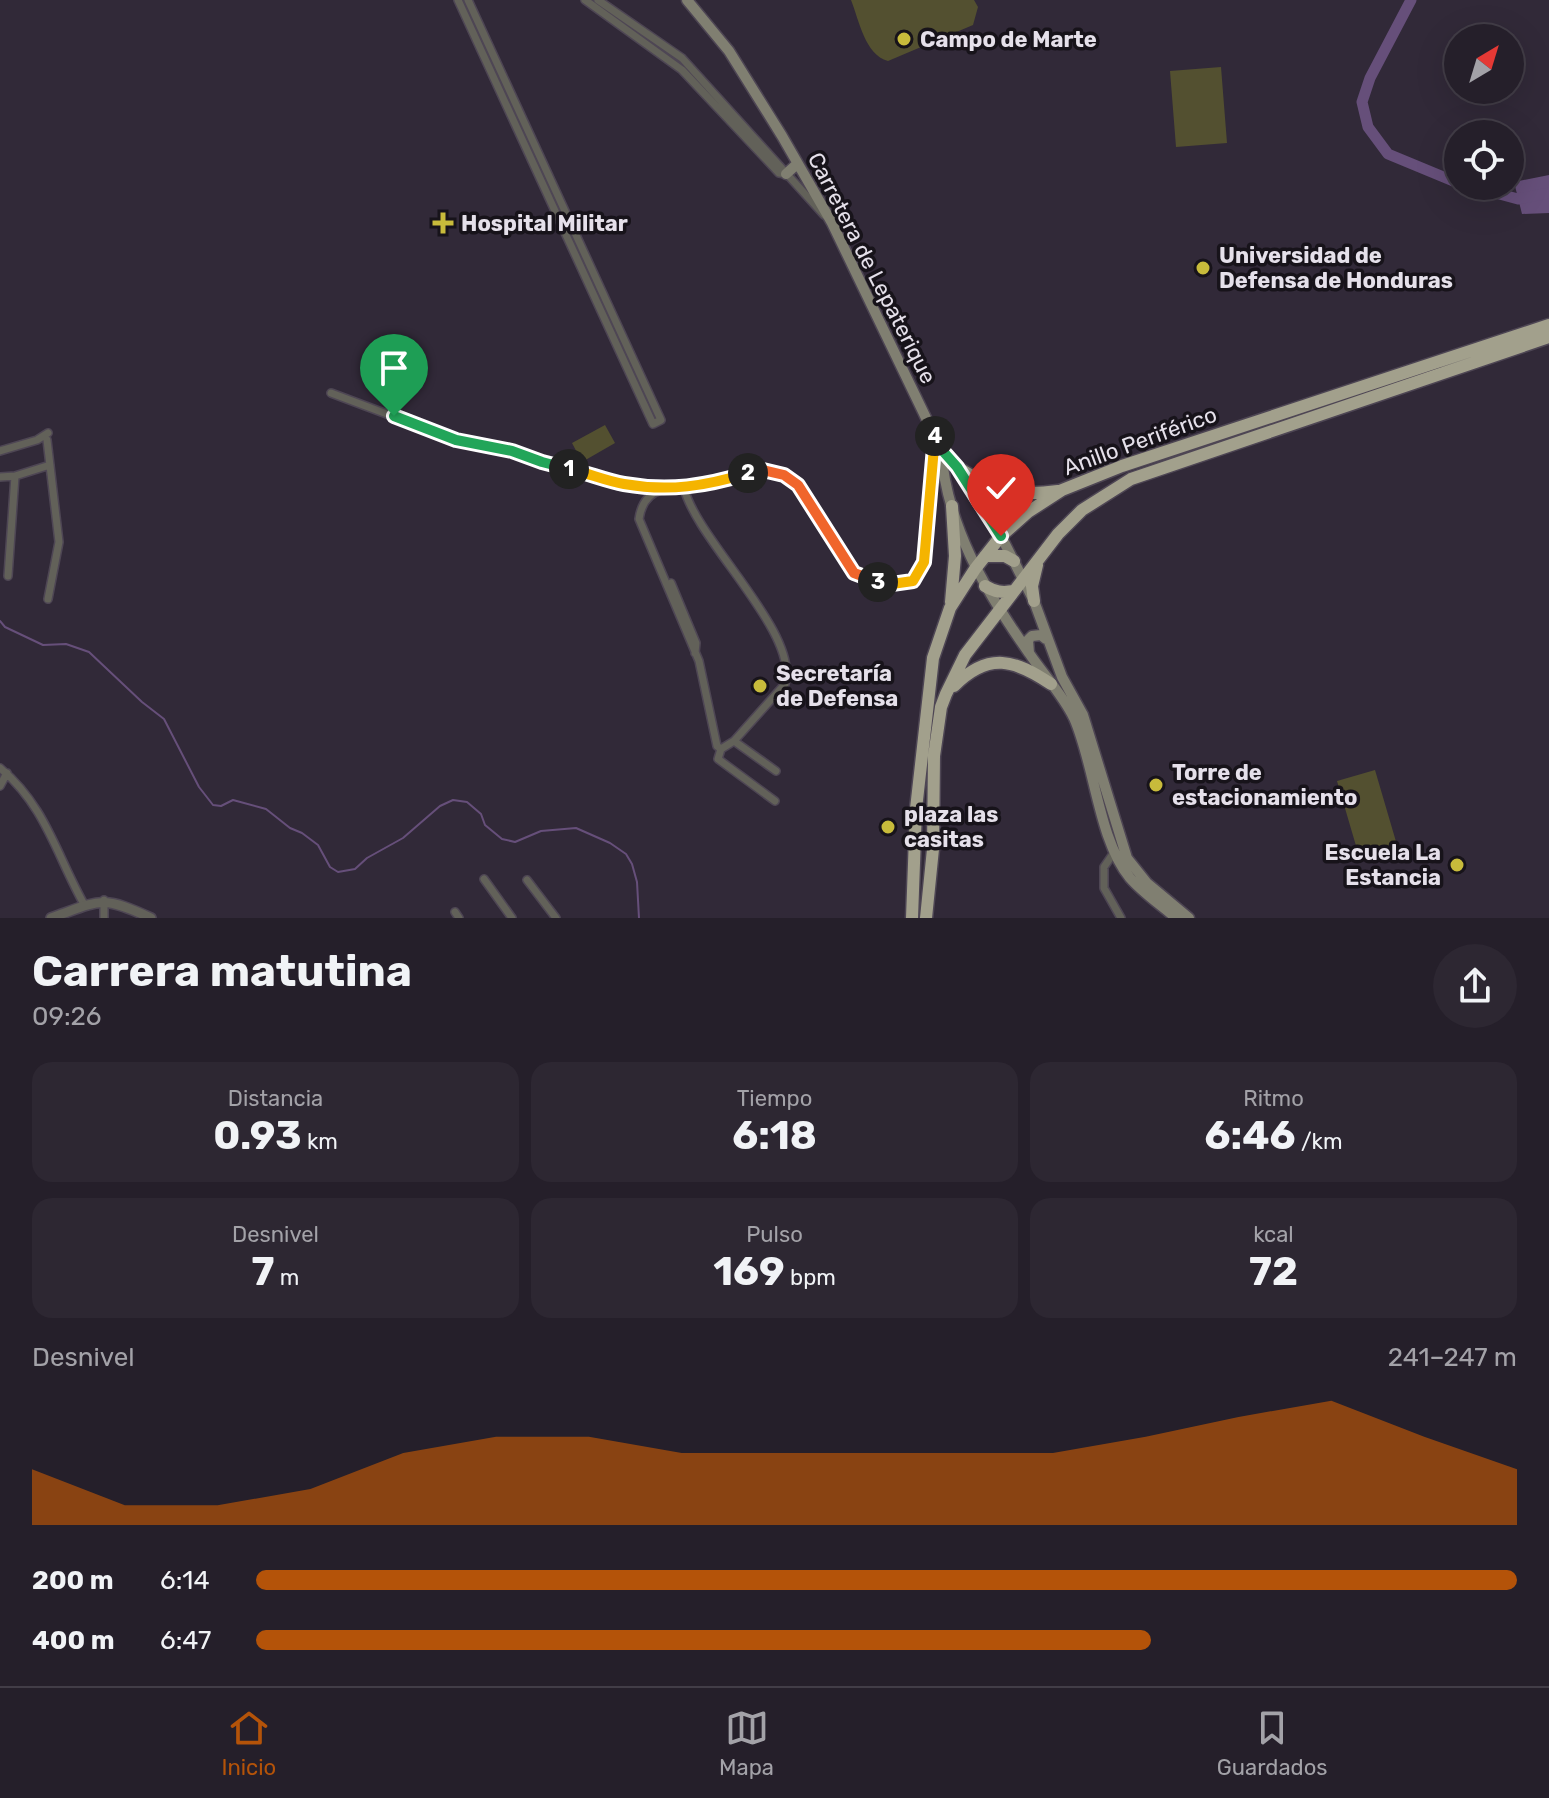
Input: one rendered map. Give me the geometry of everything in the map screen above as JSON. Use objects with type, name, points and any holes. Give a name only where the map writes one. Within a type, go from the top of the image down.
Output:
[{"type":"highway","name":"Anillo Periférico","points":[[912,918],[916,809],[933,658],[950,608],[1001,536],[1028,512],[1062,490],[1167,450],[1549,325]]},
{"type":"highway","name":"Anillo Periférico","points":[[926,918],[933,849],[934,756],[941,707],[965,655],[1058,534],[1082,510],[1131,479],[1549,337]]},
{"type":"highway","points":[[957,467],[1002,490],[1027,495],[1062,490]]},
{"type":"highway","points":[[950,608],[955,556],[952,506]]},
{"type":"highway","points":[[1034,601],[1033,578],[1042,554]]},
{"type":"highway","points":[[985,556],[1005,556],[1014,561]]},
{"type":"highway","points":[[985,586],[1004,593],[1014,591]]},
{"type":"highway","points":[[946,694],[964,677],[1000,662],[1025,667],[1051,684]]},
{"type":"main road","name":"Carretera de Lepaterique","points":[[687,0],[729,51],[832,223],[941,449],[957,467],[1014,561],[1034,601],[1062,677],[1083,715],[1127,858],[1147,883],[1189,918]]},
{"type":"main road","points":[[786,174],[797,164]]},
{"type":"main road","name":"Carretera de Lepaterique","points":[[941,449],[952,506],[975,569],[1075,721],[1115,851],[1129,876],[1176,918]]},
{"type":"main road","points":[[1030,655],[1028,640],[1032,636],[1041,635],[1046,639]]},
{"type":"street","points":[[458,0],[653,424],[661,420],[468,0]]},
{"type":"street","points":[[585,0],[682,70],[779,173],[786,174]]},
{"type":"street","points":[[598,0],[682,58],[832,223]]},
{"type":"street","points":[[331,393],[456,440],[512,451],[621,484],[663,490]]},
{"type":"street","points":[[721,749],[717,746],[695,653],[639,519],[646,500],[653,493],[663,490],[709,485],[763,470],[784,475],[804,492],[854,573],[880,583],[904,583],[913,581],[924,562],[935,436]]},
{"type":"street","points":[[0,451],[48,437],[59,542],[48,599]]},
{"type":"street","points":[[0,477],[15,476],[50,465]]},
{"type":"street","points":[[8,576],[15,476]]},
{"type":"street","points":[[684,488],[691,509],[757,607],[786,659],[788,674],[785,684],[734,741],[721,749],[718,759],[775,801]]},
{"type":"street","points":[[734,741],[776,771]]},
{"type":"street","points":[[0,786],[3,771]]},
{"type":"street","points":[[3,771],[49,827],[69,877],[85,906]]},
{"type":"street","points":[[1115,851],[1104,867],[1104,888],[1121,918]]},
{"type":"street","points":[[484,879],[512,918]]},
{"type":"street","points":[[527,880],[556,918]]},
{"type":"street","points":[[104,900],[104,918]]},
{"type":"street","points":[[51,918],[104,900],[151,918]]},
{"type":"shaded area","name":"Campo de Marte","points":[[851,0],[974,0],[978,7],[973,25],[888,61],[868,44]]},
{"type":"shaded area","points":[[1221,67],[1227,143],[1176,147],[1170,71]]},
{"type":"shaded area","points":[[1549,175],[1549,213],[1522,214],[1518,200],[1524,200],[1524,180]]},
{"type":"shaded area","points":[[605,425],[615,443],[582,462],[572,443]]},
{"type":"shaded area","points":[[1375,770],[1397,845],[1359,856],[1337,781]]},
{"type":"waterway","points":[[1411,0],[1370,78],[1362,102],[1368,127],[1388,154],[1444,177]]},
{"type":"waterway","points":[[1524,198],[1549,193]]},
{"type":"waterway","points":[[0,621],[5,627],[43,645],[66,644],[89,652],[164,719],[199,787],[213,805],[221,806],[233,800],[266,809],[318,845],[330,867],[338,872],[355,869],[367,858],[403,838],[440,806],[453,800],[467,802],[481,814],[485,825],[502,839],[515,842],[541,831],[576,828],[610,843],[626,854],[632,864],[637,882],[639,918]]},
{"type":"place","name":"Campo de Marte","points":[[904,39]]},
{"type":"place","name":"Hospital Militar","points":[[443,223]]},
{"type":"place","name":"Universidad de Defensa de Honduras","points":[[1203,268]]},
{"type":"place","name":"Secretaría de Defensa","points":[[760,686]]},
{"type":"place","name":"Torre de estacionamiento","points":[[1156,785]]},
{"type":"place","name":"plaza las casitas","points":[[888,827]]},
{"type":"place","name":"Escuela La Estancia","points":[[1457,865]]},
{"type":"route","points":[[394,416],[456,440],[512,451],[621,484],[663,490],[709,485],[763,470],[784,475],[804,492],[854,573],[867,580],[892,584],[913,581],[924,562],[935,436],[1001,536]]}]
